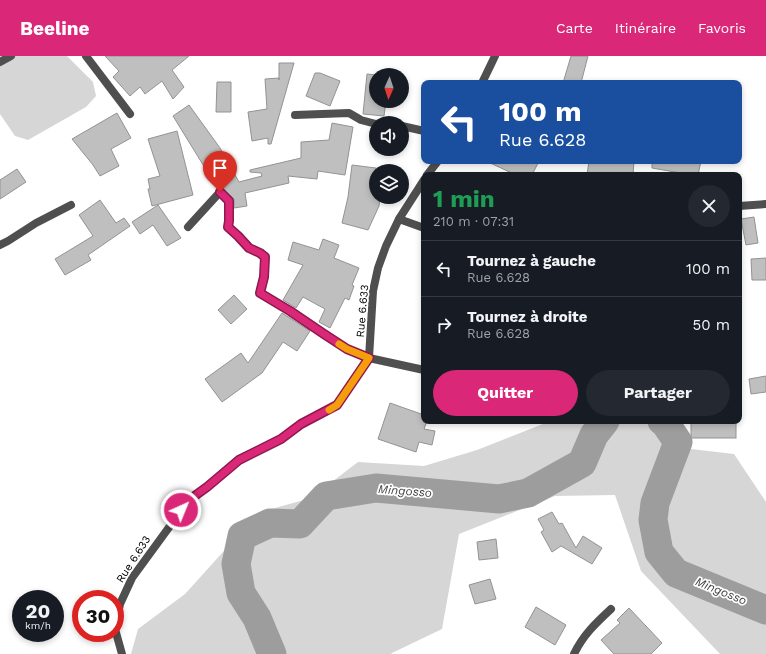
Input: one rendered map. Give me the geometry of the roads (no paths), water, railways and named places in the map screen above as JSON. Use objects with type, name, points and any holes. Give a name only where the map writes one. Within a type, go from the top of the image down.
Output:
[{"type":"street","points":[[0,62],[11,56]]},
{"type":"street","points":[[86,56],[130,114]]},
{"type":"street","points":[[483,80],[495,56]]},
{"type":"street","points":[[295,115],[349,113],[361,120],[369,122]]},
{"type":"street","points":[[409,128],[421,130]]},
{"type":"street","points":[[429,172],[436,164]]},
{"type":"street","name":"Rue 6.633","points":[[122,654],[115,629],[120,604],[132,578],[189,500],[239,460],[281,439],[301,424],[337,405],[369,358],[373,291],[378,268],[386,246],[399,219],[421,185]]},
{"type":"street","points":[[188,227],[220,192],[229,201],[228,227],[249,248],[265,257],[264,277],[260,293],[347,349],[369,358],[421,369]]},
{"type":"street","points":[[742,206],[766,204]]},
{"type":"street","points":[[0,245],[36,223],[71,205]]},
{"type":"street","points":[[399,219],[421,227]]},
{"type":"street","points":[[574,654],[580,643],[592,628],[611,609]]},
{"type":"waterway","name":"Mingosso","points":[[272,654],[257,618],[241,593],[236,564],[242,536],[270,523],[300,524],[326,496],[376,488],[499,499],[528,493],[582,463],[594,435],[603,424]]},
{"type":"waterway","name":"Mingosso","points":[[666,424],[678,442],[655,503],[653,520],[659,552],[676,573],[766,610]]}]
